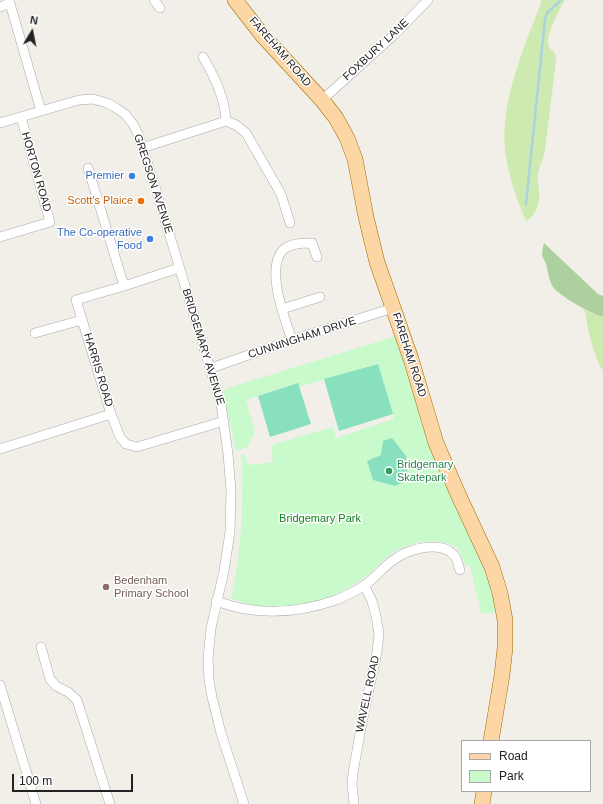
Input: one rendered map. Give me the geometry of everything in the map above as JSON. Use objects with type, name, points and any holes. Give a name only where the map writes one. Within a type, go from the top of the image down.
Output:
[{"type":"main road","name":"FAREHAM ROAD","points":[[235,0],[263,36],[322,100],[336,118],[347,138],[355,159],[366,217],[377,262],[411,359],[436,443],[492,567],[500,593],[504,620],[505,648],[491,740]]},
{"type":"main road","points":[[482,804],[484,792]]},
{"type":"street","points":[[154,0],[160,8]]},
{"type":"street","name":"FOXBURY LANE","points":[[322,100],[394,35],[428,0]]},
{"type":"street","points":[[0,7],[10,2],[41,111]]},
{"type":"street","points":[[203,57],[213,74],[221,95],[226,111],[226,121]]},
{"type":"street","name":"GREGSON AVENUE","points":[[0,123],[79,100],[93,99],[107,103],[125,114],[133,124],[138,134],[179,268]]},
{"type":"street","name":"HORTON ROAD","points":[[0,237],[50,222],[21,117]]},
{"type":"street","points":[[142,148],[226,121],[236,125],[246,133],[281,194],[290,223]]},
{"type":"street","points":[[88,168],[124,286]]},
{"type":"street","points":[[292,340],[277,293],[276,265],[282,251],[286,247],[292,245],[312,243],[317,257]]},
{"type":"street","name":"HARRIS ROAD","points":[[179,268],[76,300],[111,414],[120,436],[126,444],[137,447],[224,421]]},
{"type":"street","name":"BRIDGEMARY AVENUE","points":[[179,268],[211,368],[224,421],[231,490],[230,525],[226,556],[208,643],[209,680],[221,733],[244,804]]},
{"type":"street","points":[[282,309],[320,297]]},
{"type":"street","name":"CUNNINGHAM DRIVE","points":[[211,368],[292,340],[393,308]]},
{"type":"street","points":[[35,332],[82,320]]},
{"type":"street","points":[[0,449],[111,414]]},
{"type":"street","points":[[216,601],[245,609],[267,612],[314,607],[337,600],[364,585],[396,558],[413,549],[429,546],[442,548],[450,552],[456,558],[460,570]]},
{"type":"street","name":"WAVELL ROAD","points":[[354,804],[352,784],[353,773],[377,652],[379,634],[372,601],[364,585]]},
{"type":"street","points":[[41,647],[50,678],[56,686],[68,692],[77,700],[110,804]]},
{"type":"street","points":[[0,686],[36,804]]},
{"type":"green space","points":[[542,0],[565,0],[549,34],[548,44],[555,54],[556,61],[545,150],[538,174],[539,199],[533,216],[526,221],[515,193],[507,163],[505,122],[513,80]]},
{"type":"green space","points":[[544,243],[598,294],[603,296],[603,317],[576,304],[556,291],[552,285],[542,255]]},
{"type":"green space","points":[[583,308],[591,313],[603,317],[603,370],[594,351]]},
{"type":"green space","name":"Bridgemary Park","points":[[396,336],[402,346],[496,599],[494,613],[481,613],[470,566],[465,565],[458,548],[442,542],[415,543],[406,546],[391,554],[368,575],[354,584],[339,593],[318,602],[286,607],[260,607],[231,598],[241,534],[241,455],[245,454],[248,465],[273,462],[271,445],[333,427],[336,438],[394,419],[377,364],[299,387],[297,383],[246,400],[255,432],[247,447],[236,451],[223,391],[228,388]]},
{"type":"green space","points":[[378,364],[393,414],[339,431],[324,379]]},
{"type":"green space","points":[[298,383],[311,424],[270,437],[258,396]]},
{"type":"green space","name":"Bridgemary Skatepark","points":[[392,438],[406,456],[408,480],[395,486],[373,480],[367,461],[381,455],[383,441]]},
{"type":"waterway","points":[[526,204],[545,19],[547,13],[561,0]]},
{"type":"place","name":"Premier","points":[[132,176]]},
{"type":"place","name":"Scott's Plaice","points":[[141,201]]},
{"type":"place","name":"The Co-operative Food","points":[[150,239]]},
{"type":"place","name":"Bridgemary Skatepark","points":[[389,471]]},
{"type":"place","name":"Bedenham Primary School","points":[[106,587]]}]
